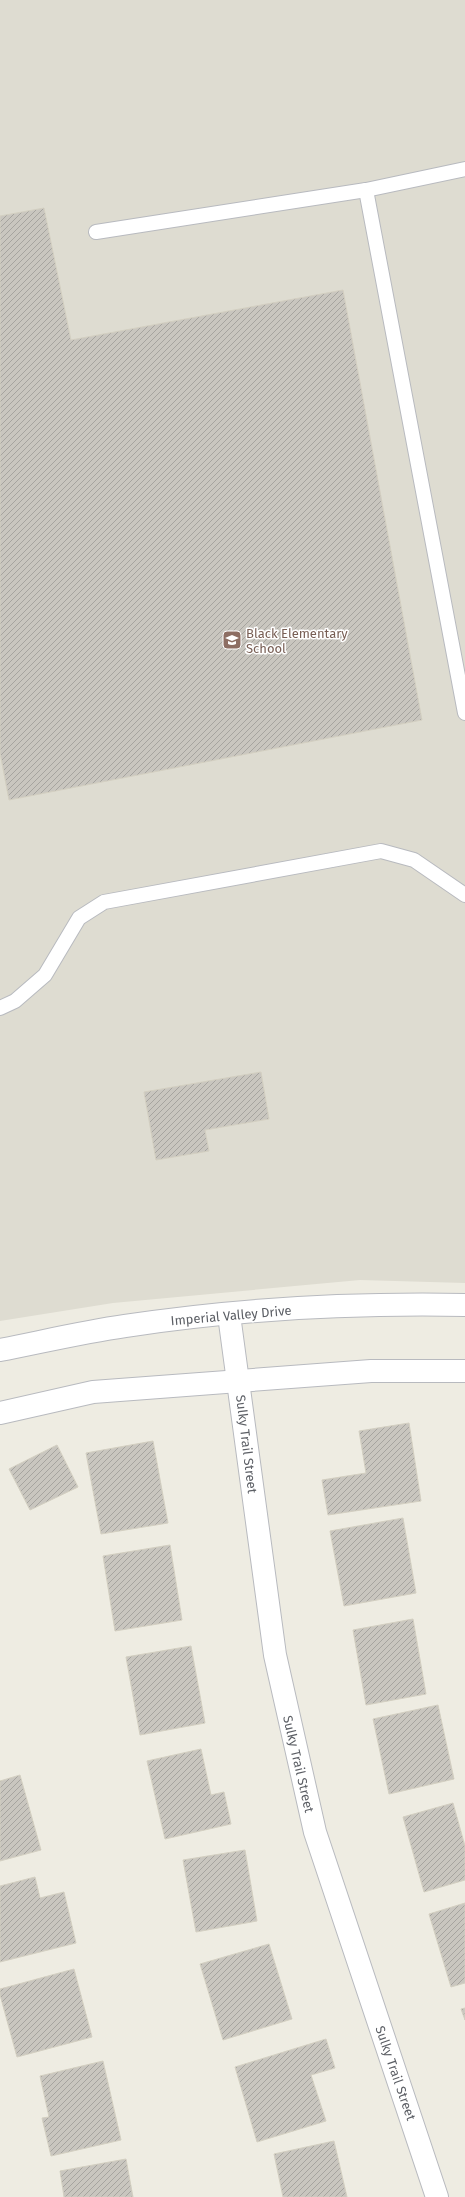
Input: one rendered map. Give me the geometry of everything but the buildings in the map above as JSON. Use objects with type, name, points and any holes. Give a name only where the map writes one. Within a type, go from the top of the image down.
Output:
[{"type":"street","name":"Imperial Valley Drive","points":[[0,1350],[124,1326],[268,1311],[408,1304],[465,1305]]},
{"type":"street","name":"Sulky Trail Street","points":[[228,1315],[239,1380],[275,1655],[315,1832],[437,2197]]},
{"type":"street","points":[[0,1413],[93,1392],[371,1371],[465,1371]]},
{"type":"lane","points":[[96,232],[366,190],[465,169]]},
{"type":"lane","points":[[366,190],[465,713]]},
{"type":"lane","points":[[0,1008],[15,1000],[45,975],[79,918],[104,902],[381,851],[414,860],[465,895]]},
{"type":"shaded area","name":"Black Elementary School","points":[[0,0],[465,0],[465,1283],[360,1280],[113,1303],[0,1321]]},
{"type":"place","name":"Black Elementary School","points":[[232,640]]}]
